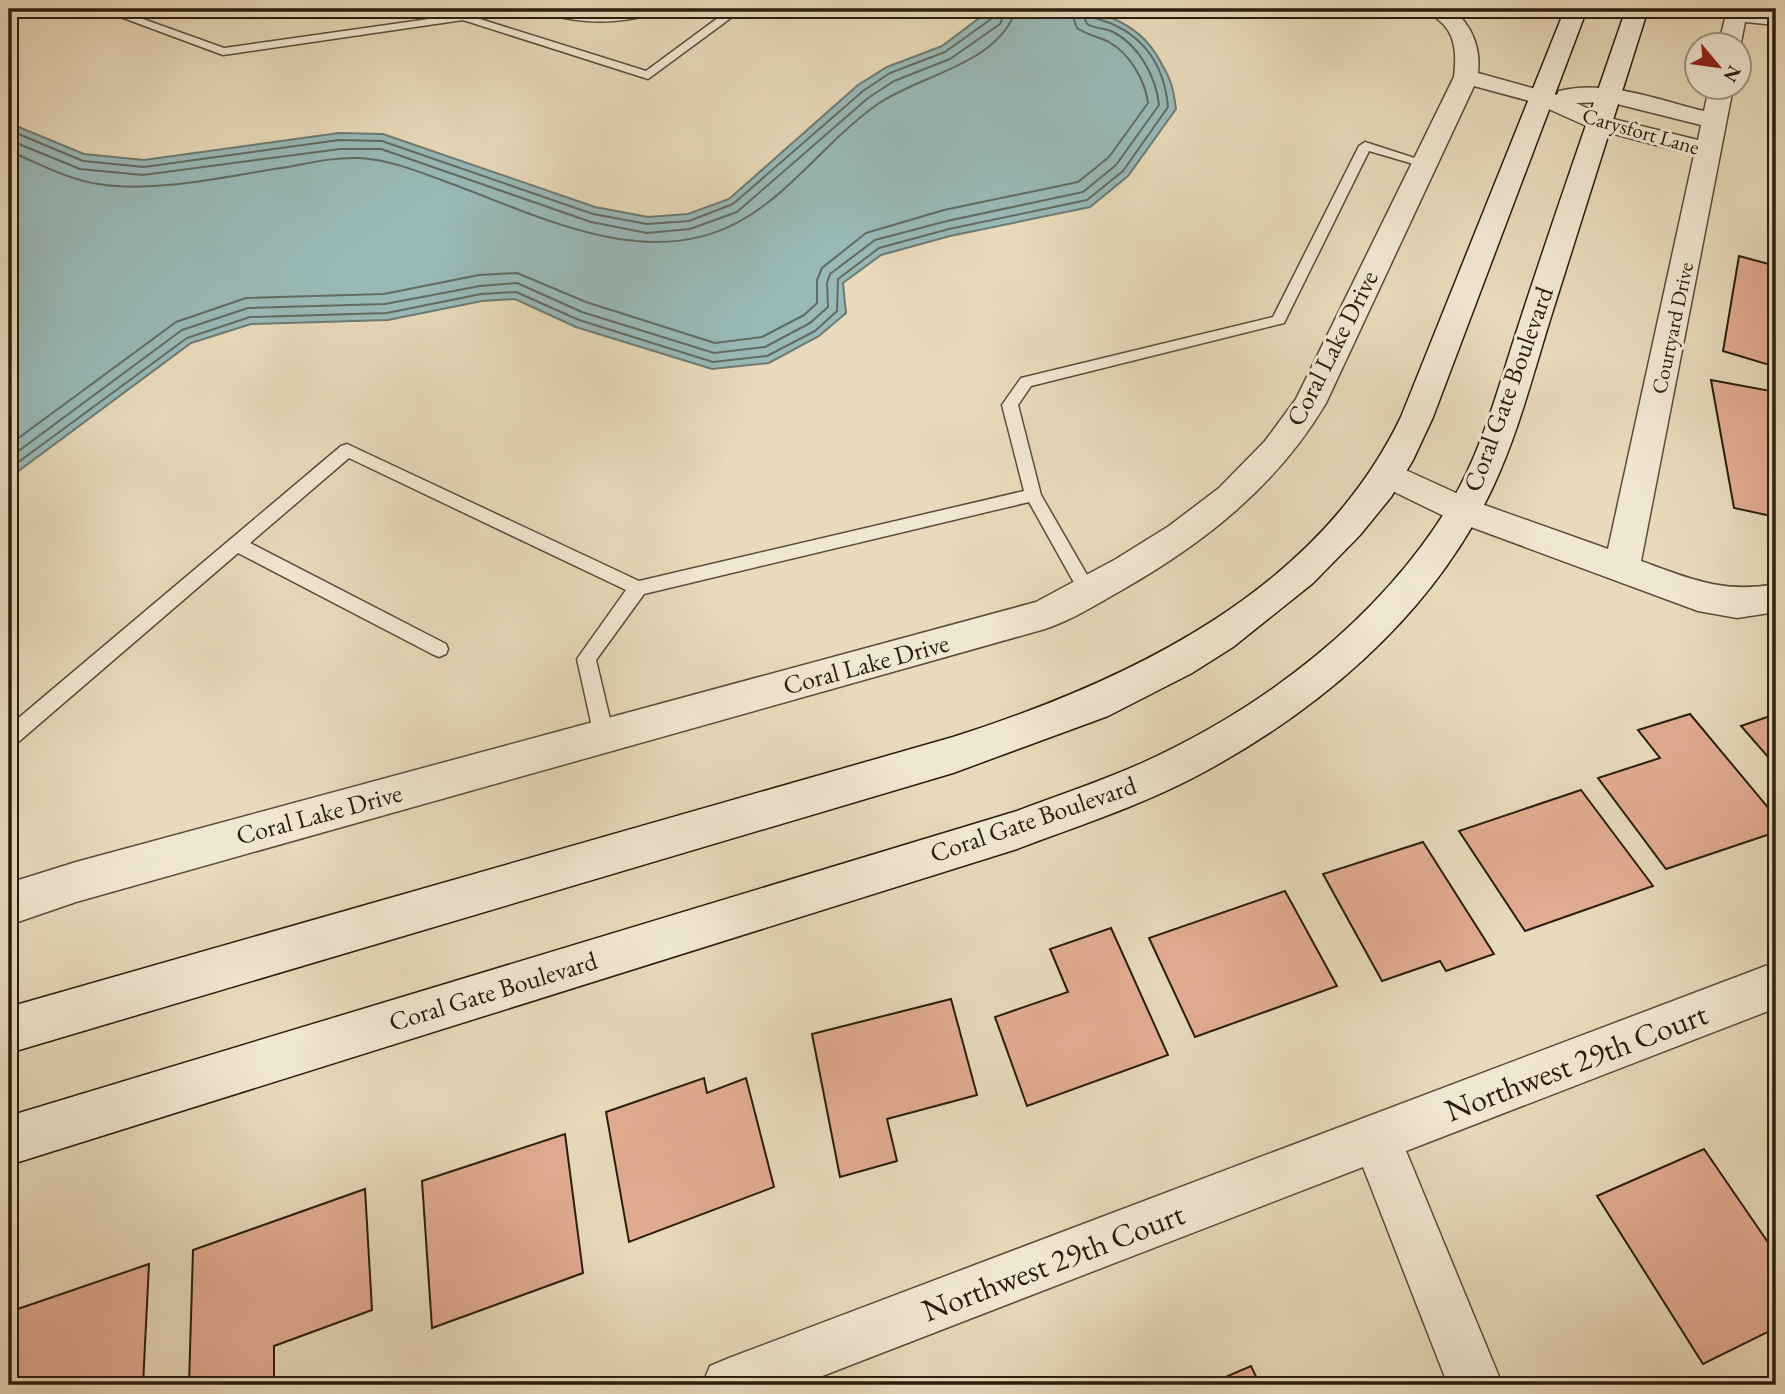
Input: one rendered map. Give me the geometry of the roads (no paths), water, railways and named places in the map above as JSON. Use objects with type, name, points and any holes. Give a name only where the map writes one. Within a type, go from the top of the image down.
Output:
[{"type":"street","points":[[555,9],[606,18],[645,9]]},
{"type":"street","name":"Coral Lake Drive","points":[[9,904],[76,881],[1045,614],[1143,562],[1200,522],[1254,476],[1310,403],[1466,77],[1470,58],[1463,35],[1446,13],[1437,9]]},
{"type":"street","points":[[9,1030],[1033,730],[1176,666],[1236,627],[1330,546],[1367,504],[1388,474],[1417,417],[1576,9]]},
{"type":"street","name":"Coral Gate Boulevard","points":[[9,1141],[1017,830],[1100,800],[1174,767],[1245,727],[1333,664],[1400,599],[1464,511],[1503,417],[1637,9]]},
{"type":"street","points":[[1732,32],[1735,16],[1756,14],[1776,18]]},
{"type":"street","points":[[1466,77],[1542,97]]},
{"type":"street","name":"Carysfort Lane","points":[[1542,97],[1604,109],[1715,121]]},
{"type":"street","name":"Courtyard Drive","points":[[1622,568],[1718,102]]},
{"type":"street","name":"Carysfort Lane","points":[[1604,109],[1709,151]]},
{"type":"street","points":[[1388,474],[1464,511],[1716,603],[1763,603],[1776,598]]},
{"type":"street","name":"Northwest 29th Court","points":[[729,1385],[1776,985]]},
{"type":"street","points":[[1376,1138],[1473,1379]]},
{"type":"lane","points":[[105,9],[223,52],[468,18],[489,9]]},
{"type":"lane","points":[[438,9],[648,75],[737,9]]},
{"type":"lane","points":[[1088,592],[1033,495],[1010,405],[1026,382],[1279,320],[1365,146],[1423,163]]},
{"type":"lane","points":[[9,738],[347,450],[638,588],[1033,495]]},
{"type":"lane","points":[[237,544],[439,649]]},
{"type":"lane","points":[[604,736],[586,659],[638,588]]},
{"type":"water","points":[[998,9],[1086,11],[1125,24],[1142,37],[1156,54],[1170,80],[1176,109],[1128,176],[1090,207],[950,236],[881,255],[843,283],[846,313],[819,336],[769,363],[712,369],[576,327],[515,299],[482,301],[388,320],[251,324],[191,343],[9,478],[9,123],[84,154],[144,160],[339,133],[383,134],[595,207],[648,217],[688,214],[729,199],[858,85],[887,67],[942,46],[986,13]]}]
